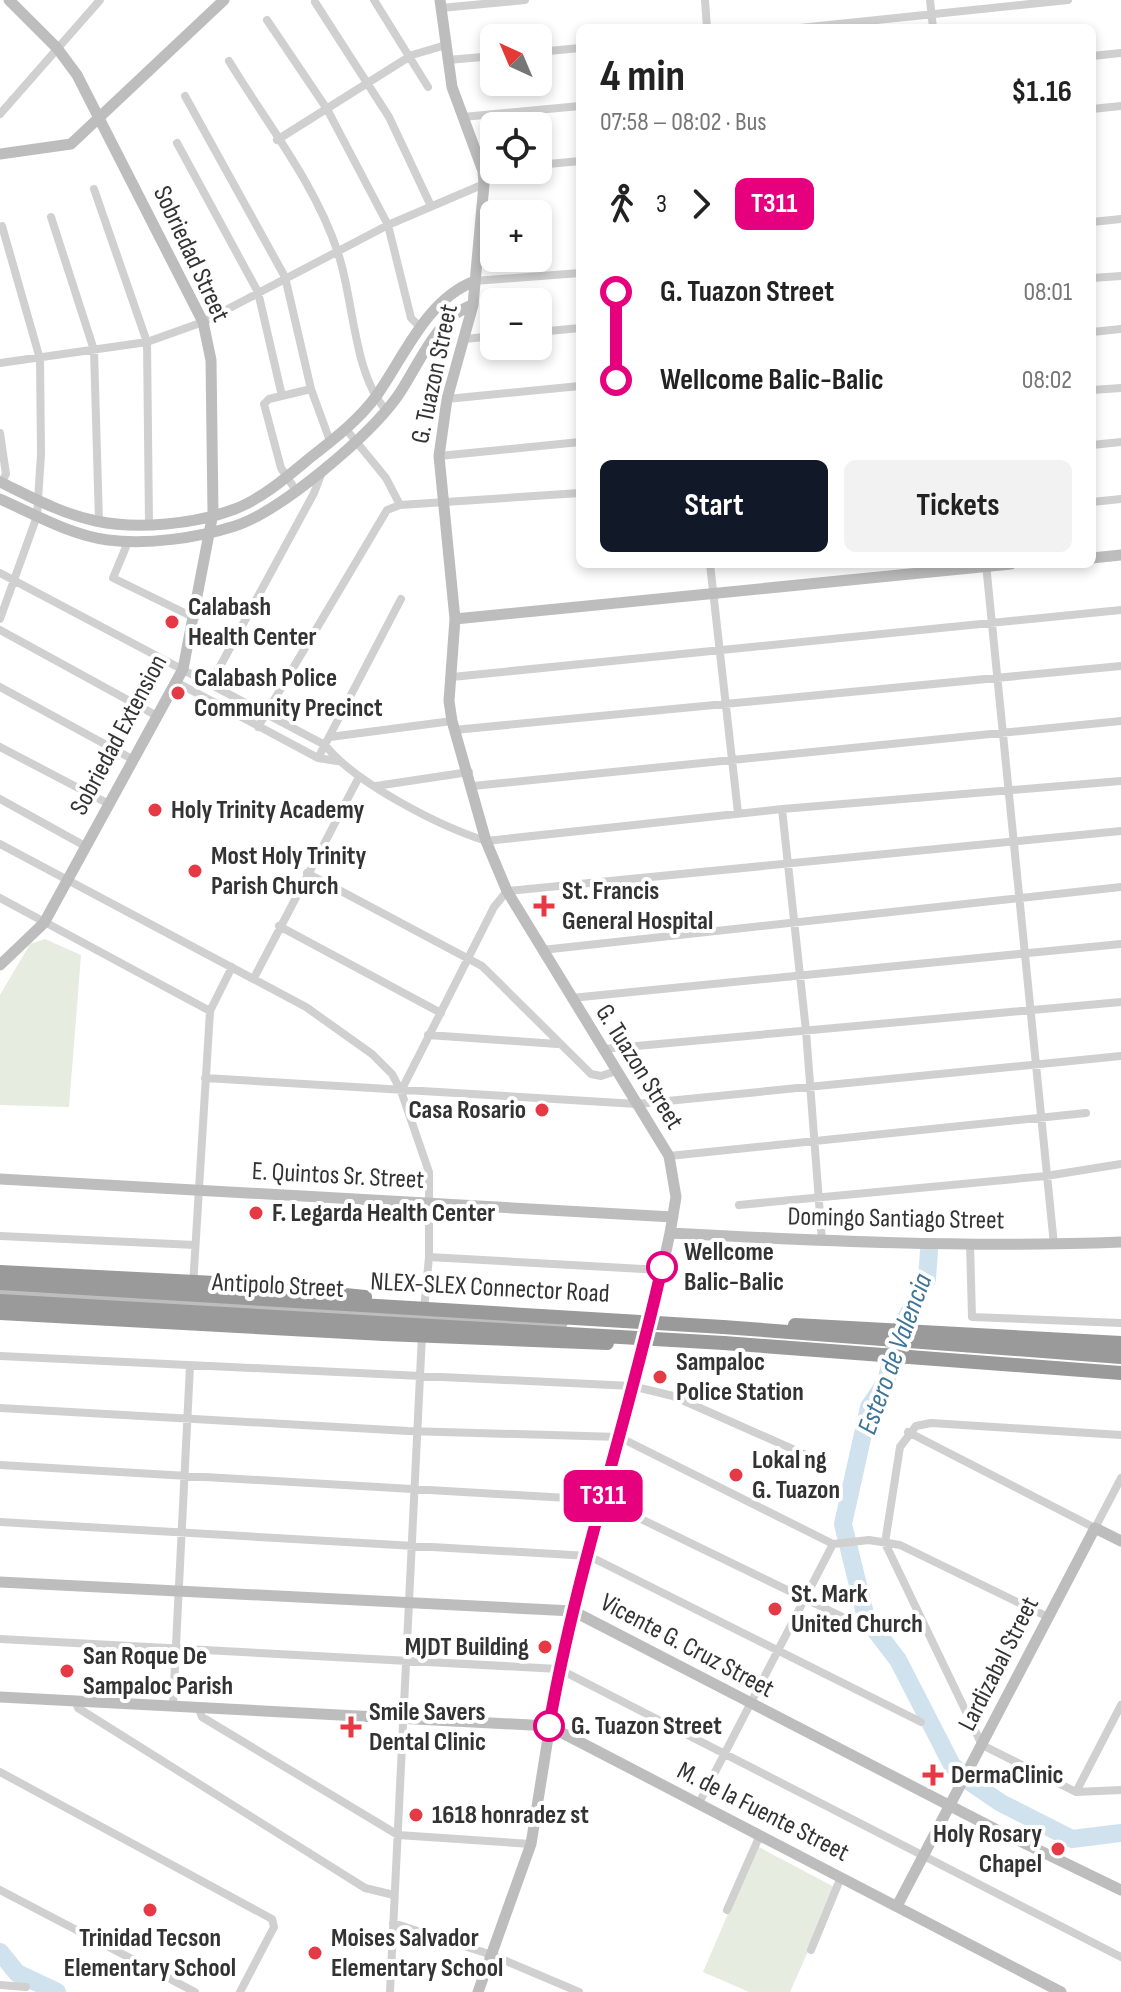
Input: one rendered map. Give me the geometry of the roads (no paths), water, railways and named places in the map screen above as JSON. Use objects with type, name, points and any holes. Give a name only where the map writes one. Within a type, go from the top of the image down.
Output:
[{"type":"highway","points":[[0,1272],[287,1287],[488,1312]]},
{"type":"highway","name":"NLEX-SLEX Connector Road","points":[[0,1283],[723,1327],[1121,1357]]},
{"type":"highway","name":"NLEX-SLEX Connector Road","points":[[0,1301],[724,1343],[1121,1373]]},
{"type":"highway","points":[[0,1313],[531,1342],[724,1343]]},
{"type":"highway","points":[[723,1327],[822,1324],[1121,1343]]},
{"type":"street","points":[[0,8],[8,0]]},
{"type":"street","name":"Sobriedad Street","points":[[8,0],[57,48],[77,75],[203,322],[211,360],[213,513]]},
{"type":"street","points":[[0,114],[100,0]]},
{"type":"street","points":[[0,154],[64,147],[224,0]]},
{"type":"street","points":[[374,0],[428,87]]},
{"type":"street","points":[[441,4],[525,0]]},
{"type":"street","points":[[705,0],[707,24]]},
{"type":"street","points":[[930,0],[933,24]]},
{"type":"street","points":[[838,24],[1068,0]]},
{"type":"street","points":[[315,2],[389,117],[431,206]]},
{"type":"street","name":"G. Tuazon Street","points":[[441,4],[452,87],[480,153]]},
{"type":"street","points":[[267,20],[327,109],[388,225],[411,318],[421,328]]},
{"type":"street","points":[[277,140],[409,57],[446,45]]},
{"type":"street","points":[[552,51],[576,48]]},
{"type":"street","points":[[1096,56],[1121,53]]},
{"type":"street","points":[[448,60],[480,57]]},
{"type":"street","points":[[229,61],[310,194],[338,252],[370,387],[386,410]]},
{"type":"street","points":[[185,96],[285,277],[311,389],[330,441]]},
{"type":"street","points":[[463,117],[576,106]]},
{"type":"street","points":[[1096,109],[1121,106]]},
{"type":"street","points":[[177,143],[258,292],[282,396]]},
{"type":"street","points":[[552,164],[576,161]]},
{"type":"street","points":[[0,363],[147,342],[203,322],[388,225],[484,184]]},
{"type":"street","name":"G. Tuazon Street","points":[[478,1992],[531,1844],[559,1669],[649,1329],[673,1217],[675,1179],[669,1156],[507,891],[486,841],[469,772],[453,726],[449,701],[455,619],[439,456],[447,399],[473,305],[484,184]]},
{"type":"street","points":[[94,189],[147,342],[149,523]]},
{"type":"street","points":[[51,217],[94,350],[99,522]]},
{"type":"street","points":[[1096,222],[1121,219]]},
{"type":"street","points":[[0,619],[40,502],[40,359],[2,226]]},
{"type":"street","points":[[0,433],[6,474],[0,482],[40,502],[99,522],[183,521],[234,509],[286,477],[345,428],[375,398],[421,328],[452,293],[475,281],[576,273]]},
{"type":"street","points":[[1096,278],[1121,276]]},
{"type":"street","points":[[0,499],[71,530],[128,542],[210,532],[238,525],[323,470],[356,440],[386,410],[442,329],[457,312],[473,305]]},
{"type":"street","points":[[552,331],[576,328]]},
{"type":"street","points":[[1096,332],[1121,329]]},
{"type":"street","points":[[465,339],[480,337]]},
{"type":"street","points":[[447,399],[576,386]]},
{"type":"street","points":[[1096,390],[1121,388]]},
{"type":"street","points":[[295,489],[286,477],[264,404],[311,389]]},
{"type":"street","points":[[345,428],[386,478],[400,505]]},
{"type":"street","points":[[439,456],[576,442]]},
{"type":"street","points":[[1096,445],[1121,442]]},
{"type":"street","points":[[211,683],[314,493],[323,470]]},
{"type":"street","points":[[258,727],[379,517],[387,510],[400,505],[576,493]]},
{"type":"street","points":[[1096,502],[1121,499]]},
{"type":"street","name":"Sobriedad Extension","points":[[67,879],[183,669],[213,513]]},
{"type":"street","points":[[128,542],[113,578],[195,618]]},
{"type":"street","points":[[1096,558],[1121,555]]},
{"type":"street","points":[[710,568],[738,813]]},
{"type":"street","points":[[455,619],[958,568]]},
{"type":"street","points":[[986,568],[1054,1245]]},
{"type":"street","points":[[0,573],[15,578],[266,713],[328,741],[453,726],[725,706],[1121,666]]},
{"type":"street","points":[[318,758],[401,599]]},
{"type":"street","points":[[452,677],[1121,610]]},
{"type":"street","points":[[0,630],[157,716]]},
{"type":"street","points":[[176,682],[318,758],[337,761],[359,777],[458,831],[486,841],[738,813],[1121,781]]},
{"type":"street","points":[[0,687],[132,759]]},
{"type":"street","points":[[473,786],[1121,721]]},
{"type":"street","points":[[328,741],[337,761]]},
{"type":"street","points":[[0,747],[107,803]]},
{"type":"street","points":[[375,786],[469,772]]},
{"type":"street","points":[[254,978],[359,777]]},
{"type":"street","points":[[0,799],[85,846]]},
{"type":"street","points":[[782,809],[801,975],[822,1241]]},
{"type":"street","points":[[401,1091],[494,907],[507,891],[1121,831]]},
{"type":"street","points":[[0,844],[254,978],[353,1037],[392,1074],[401,1091],[429,1172],[429,1257],[420,1374],[390,1992]]},
{"type":"street","points":[[307,873],[468,958],[515,994],[557,1044],[591,1074],[601,1076],[616,1071]]},
{"type":"street","points":[[0,963],[44,923],[67,879]]},
{"type":"street","points":[[541,950],[1121,887]]},
{"type":"street","points":[[0,898],[210,1011]]},
{"type":"street","points":[[279,926],[441,1013]]},
{"type":"street","points":[[571,998],[1121,944]]},
{"type":"street","points":[[192,1302],[210,1011],[232,967]]},
{"type":"street","points":[[603,1049],[1121,1002]]},
{"type":"street","points":[[428,1035],[557,1044]]},
{"type":"street","points":[[205,1078],[637,1104],[1121,1056]]},
{"type":"street","points":[[669,1156],[1086,1113]]},
{"type":"street","points":[[739,1205],[1046,1176],[1121,1164]]},
{"type":"street","name":"E. Quintos Sr. Street","points":[[0,1179],[673,1217]]},
{"type":"street","name":"Domingo Santiago Street","points":[[670,1233],[822,1241],[1054,1245],[1121,1242]]},
{"type":"street","points":[[0,1236],[195,1245]]},
{"type":"street","points":[[970,1243],[972,1317],[1121,1323]]},
{"type":"street","points":[[429,1257],[661,1270]]},
{"type":"street","name":"Antipolo Street","points":[[0,1292],[649,1329]]},
{"type":"street","points":[[0,1356],[632,1386],[673,1396],[824,1463]]},
{"type":"street","points":[[173,1705],[176,1590],[190,1366]]},
{"type":"street","points":[[0,1408],[417,1431],[619,1437],[836,1544],[856,1540],[900,1545],[1048,1617]]},
{"type":"street","points":[[1121,1435],[931,1423],[916,1426],[908,1432],[900,1447],[885,1543],[982,1745],[1076,1792],[1121,1790]]},
{"type":"street","points":[[908,1432],[1121,1541]]},
{"type":"street","points":[[0,1465],[602,1500],[859,1625]]},
{"type":"street","points":[[1095,1528],[1121,1478]]},
{"type":"street","points":[[0,1522],[589,1556],[921,1722]]},
{"type":"street","name":"Lardizabal Street","points":[[897,1906],[1095,1528]]},
{"type":"street","points":[[698,1805],[836,1544]]},
{"type":"street","name":"Vicente G. Cruz Street","points":[[0,1582],[573,1611],[950,1806],[1121,1890]]},
{"type":"street","points":[[0,1639],[559,1669],[1121,1957]]},
{"type":"street","name":"M. de la Fuente Street","points":[[0,1697],[549,1726],[1061,1992]]},
{"type":"street","points":[[76,1702],[78,1708],[365,1888],[394,1895]]},
{"type":"street","points":[[1076,1792],[1121,1705]]},
{"type":"street","points":[[198,1707],[202,1717],[398,1835],[531,1844]]},
{"type":"street","points":[[0,1772],[272,1919],[274,1927],[240,1992]]},
{"type":"street","points":[[727,1910],[760,1835]]},
{"type":"street","points":[[811,1950],[841,1877]]},
{"type":"street","points":[[0,1890],[195,1992]]},
{"type":"street","points":[[393,1923],[492,1955],[579,1992]]},
{"type":"street","points":[[0,1985],[26,1987]]},
{"type":"waterway","name":"Estero de Valencia","points":[[929,1251],[927,1279],[898,1333],[886,1382],[869,1407],[843,1524],[866,1618],[898,1660],[952,1765],[970,1782],[1001,1803],[1072,1839],[1121,1833]]},
{"type":"waterway","points":[[0,1952],[17,1973],[57,1992]]},
{"type":"place","name":"Calabash Health Center","points":[[172,622]]},
{"type":"place","name":"Calabash Police Community Precinct","points":[[178,693]]},
{"type":"place","name":"Holy Trinity Academy","points":[[155,810]]},
{"type":"place","name":"Most Holy Trinity Parish Church","points":[[195,871]]},
{"type":"place","name":"St. Francis General Hospital","points":[[544,906]]},
{"type":"place","name":"Casa Rosario","points":[[542,1110]]},
{"type":"place","name":"F. Legarda Health Center","points":[[256,1213]]},
{"type":"place","name":"Wellcome Balic-Balic","points":[[662,1267]]},
{"type":"place","name":"Sampaloc Police Station","points":[[660,1377]]},
{"type":"place","name":"Lokal ng G. Tuazon","points":[[736,1475]]},
{"type":"place","name":"St. Mark United Church","points":[[775,1609]]},
{"type":"place","name":"MJDT Building","points":[[545,1647]]},
{"type":"place","name":"San Roque De Sampaloc Parish","points":[[67,1671]]},
{"type":"place","name":"G. Tuazon Street","points":[[549,1726]]},
{"type":"place","name":"Smile Savers Dental Clinic","points":[[351,1727]]},
{"type":"place","name":"DermaClinic","points":[[933,1775]]},
{"type":"place","name":"1618 honradez st","points":[[416,1815]]},
{"type":"place","name":"Holy Rosary Chapel","points":[[1058,1849]]},
{"type":"place","name":"Trinidad Tecson Elementary School","points":[[150,1910]]},
{"type":"place","name":"Moises Salvador Elementary School","points":[[315,1953]]}]
